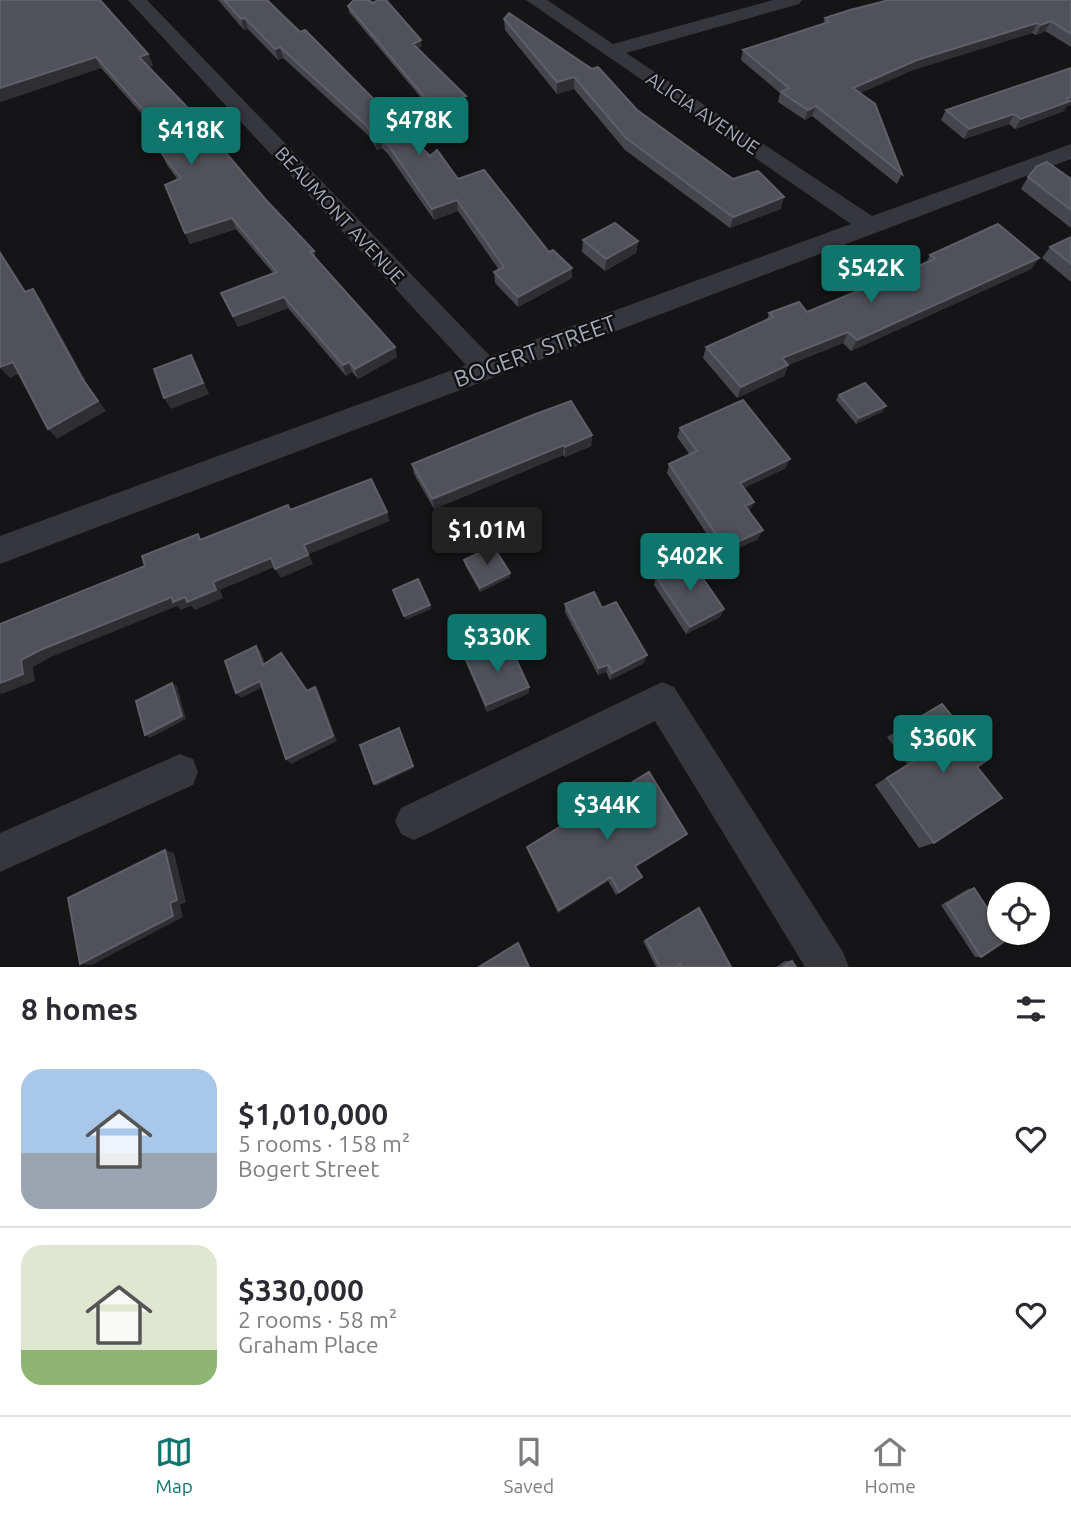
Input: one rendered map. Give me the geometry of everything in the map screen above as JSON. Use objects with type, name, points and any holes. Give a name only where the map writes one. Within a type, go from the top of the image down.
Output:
[{"type":"street","name":"BEAUMONT AVENUE","points":[[137,0],[486,369]]},
{"type":"street","name":"ALICIA AVENUE","points":[[535,0],[870,226]]},
{"type":"street","points":[[610,51],[793,0]]},
{"type":"street","name":"BOGERT STREET","points":[[0,550],[1071,151]]},
{"type":"street","points":[[414,821],[662,699],[828,967]]},
{"type":"street","points":[[0,853],[180,772]]},
{"type":"building","points":[[0,0],[100,0],[148,54],[139,57],[314,251],[310,252],[395,347],[355,369],[349,362],[343,365],[284,297],[233,316],[221,293],[277,272],[232,218],[185,233],[165,185],[181,178],[162,154],[177,148],[96,57],[0,88]]},
{"type":"building","points":[[224,0],[267,0],[300,32],[305,30],[430,156],[437,150],[458,179],[484,170],[549,252],[553,250],[572,268],[518,297],[494,272],[504,267],[457,200],[432,209],[387,143],[380,138],[375,139],[367,126],[280,47],[275,49]]},
{"type":"building","points":[[354,0],[369,0],[372,3],[386,0],[421,40],[413,44],[466,96],[432,106],[348,6]]},
{"type":"building","points":[[889,0],[1071,0],[1071,34],[1051,21],[1041,25],[1037,23],[917,60],[853,88],[875,104],[902,174],[816,106],[808,110],[781,92],[789,88],[743,50],[829,22],[825,18]]},
{"type":"building","points":[[509,13],[592,69],[598,67],[637,110],[733,179],[758,171],[784,197],[733,217],[626,138],[574,77],[557,82],[504,19]]},
{"type":"building","points":[[1071,68],[1071,97],[1067,98],[1070,101],[1021,119],[1014,114],[969,129],[946,110]]},
{"type":"building","points":[[1047,162],[1071,179],[1071,210],[1028,177],[1037,166]]},
{"type":"building","points":[[615,223],[638,241],[606,259],[583,240]]},
{"type":"building","points":[[998,224],[1039,258],[857,340],[848,332],[782,358],[788,365],[741,387],[706,347],[773,317],[769,313],[799,302],[807,312],[935,259],[930,255]]},
{"type":"building","points":[[1071,237],[1071,264],[1050,247]]},
{"type":"building","points":[[0,253],[25,292],[33,289],[83,380],[98,401],[48,429],[13,362],[0,367]]},
{"type":"building","points":[[191,355],[203,383],[164,398],[154,369]]},
{"type":"building","points":[[865,383],[886,406],[859,418],[839,395]]},
{"type":"building","points":[[743,400],[790,459],[740,483],[754,502],[745,506],[763,530],[725,548],[669,464],[697,451],[680,428]]},
{"type":"building","points":[[571,401],[592,435],[565,447],[564,445],[432,499],[412,464],[533,415]]},
{"type":"building","points":[[371,479],[387,512],[304,545],[308,555],[275,569],[271,558],[213,582],[216,590],[187,602],[185,597],[173,602],[172,597],[40,650],[21,660],[23,674],[0,683],[0,624],[145,566],[142,556],[198,534],[200,540],[288,505],[290,510]]},
{"type":"building","points":[[493,546],[510,573],[480,588],[464,560]]},
{"type":"building","points":[[690,560],[724,609],[690,627],[656,577]]},
{"type":"building","points":[[418,579],[430,605],[404,616],[393,590]]},
{"type":"building","points":[[594,592],[602,608],[616,602],[647,655],[612,673],[608,665],[599,668],[565,604]]},
{"type":"building","points":[[508,642],[529,687],[486,705],[466,660]]},
{"type":"building","points":[[256,646],[263,665],[281,653],[307,691],[315,687],[333,736],[286,759],[260,681],[236,693],[225,661]]},
{"type":"building","points":[[172,683],[182,716],[145,735],[136,701]]},
{"type":"building","points":[[942,704],[987,760],[977,767],[1002,798],[934,843],[887,778],[921,757],[900,729]]},
{"type":"building","points":[[399,728],[413,766],[374,784],[360,745]]},
{"type":"building","points":[[649,772],[687,834],[635,866],[642,877],[619,892],[611,877],[559,910],[527,847]]},
{"type":"building","points":[[165,850],[177,900],[170,903],[173,916],[80,964],[68,898]]},
{"type":"building","points":[[974,888],[987,908],[987,945],[999,945],[981,957],[947,904]]},
{"type":"building","points":[[699,908],[731,967],[681,967],[680,964],[676,967],[660,967],[646,940]]},
{"type":"building","points":[[518,943],[529,967],[479,967]]},
{"type":"building","points":[[792,961],[796,967],[783,967]]}]
